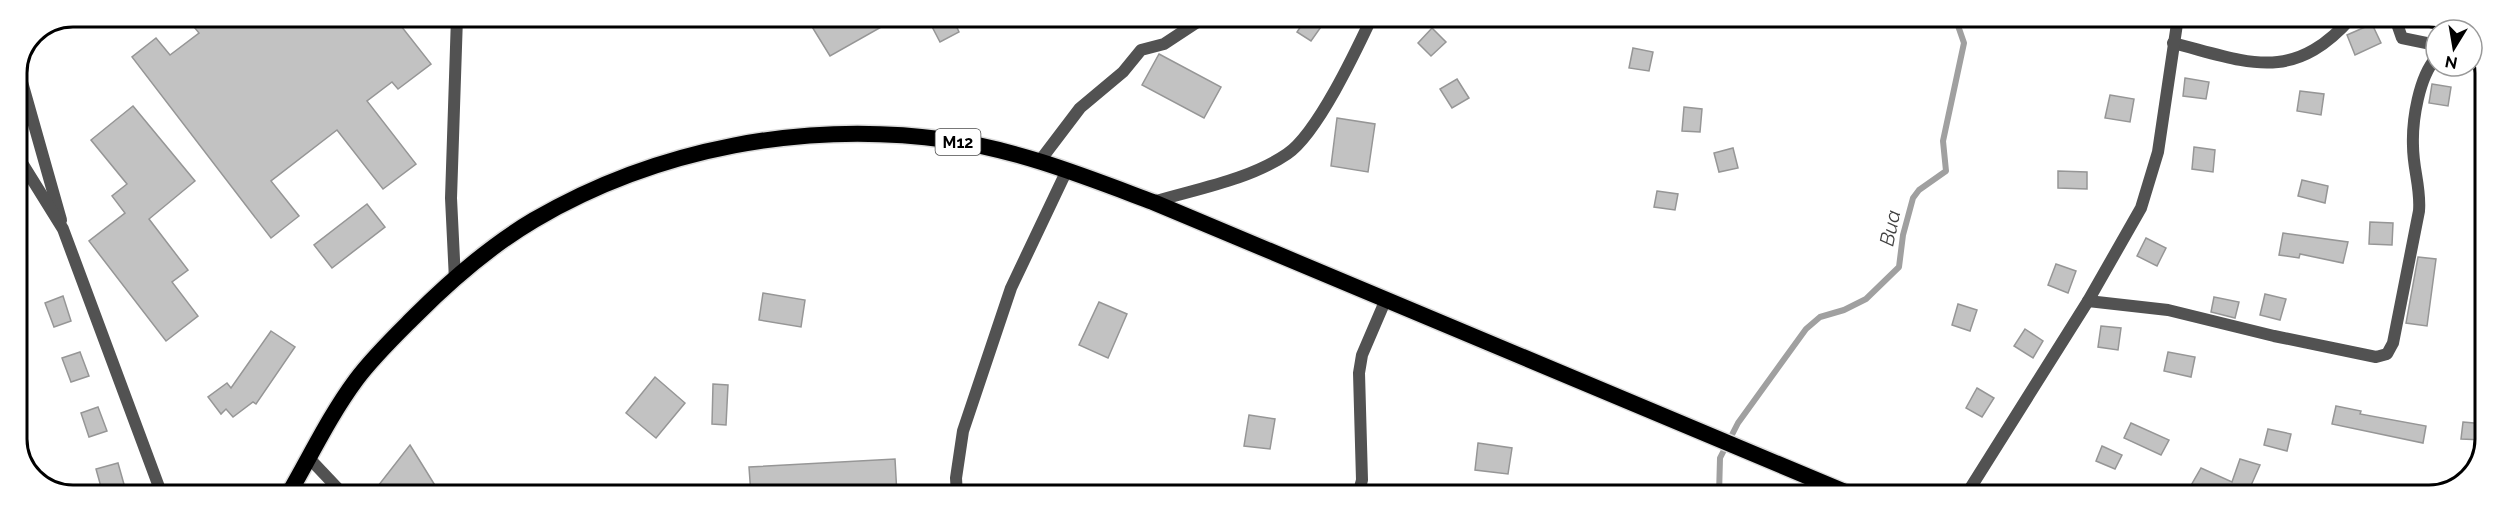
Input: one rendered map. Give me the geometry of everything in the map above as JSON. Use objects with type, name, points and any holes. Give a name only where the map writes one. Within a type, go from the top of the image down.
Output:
[{"type":"highway","name":"M12","points":[[294,485],[355,381],[387,343],[478,260],[533,220],[651,167],[711,149],[764,140],[888,135],[948,140],[1039,162],[1153,202],[1828,485]]},
{"type":"street","points":[[455,280],[451,198],[457,27]]},
{"type":"street","points":[[1039,162],[1080,108],[1123,72],[1141,50],[1164,44],[1190,27]]},
{"type":"street","points":[[1153,202],[1254,171],[1289,153],[1314,123],[1351,62],[1367,27]]},
{"type":"street","points":[[1972,485],[2133,226],[2151,180],[2158,152],[2176,27]]},
{"type":"street","points":[[2173,43],[2250,62],[2277,63],[2319,47],[2342,27]]},
{"type":"street","points":[[2398,27],[2402,38],[2409,42],[2424,44]]},
{"type":"street","points":[[2088,301],[2168,310],[2274,336],[2376,357],[2387,354],[2393,343],[2419,211],[2421,193],[2413,146],[2421,80],[2424,76]]},
{"type":"street","points":[[27,98],[56,195],[63,229],[158,485]]},
{"type":"street","points":[[956,485],[963,431],[1011,288],[1067,170]]},
{"type":"street","points":[[27,171],[63,229]]},
{"type":"street","points":[[1361,485],[1359,373],[1362,355],[1386,298]]},
{"type":"street","points":[[309,458],[335,485]]},
{"type":"building","points":[[194,27],[402,27],[431,64],[398,89],[392,82],[367,101],[416,164],[383,189],[337,130],[271,181],[299,216],[271,238],[132,57],[156,38],[170,55],[199,33]]},
{"type":"building","points":[[812,27],[881,27],[830,56]]},
{"type":"building","points":[[932,27],[957,27],[959,32],[940,42]]},
{"type":"building","points":[[1300,27],[1321,27],[1311,41],[1297,32]]},
{"type":"building","points":[[2365,27],[2373,27],[2381,43],[2355,55],[2347,35]]},
{"type":"building","points":[[1432,28],[1446,42],[1431,56],[1418,43]]},
{"type":"building","points":[[1633,48],[1653,52],[1649,71],[1629,68]]},
{"type":"building","points":[[1159,54],[1221,87],[1204,118],[1142,85]]},
{"type":"building","points":[[2185,78],[2209,82],[2206,99],[2183,96]]},
{"type":"building","points":[[1457,79],[1469,98],[1452,108],[1440,89]]},
{"type":"building","points":[[2432,84],[2451,87],[2448,106],[2429,103]]},
{"type":"building","points":[[2300,91],[2324,94],[2321,115],[2297,111]]},
{"type":"building","points":[[2110,95],[2134,99],[2130,122],[2105,118]]},
{"type":"building","points":[[133,106],[195,181],[149,219],[188,270],[172,282],[198,316],[166,341],[89,241],[125,213],[112,196],[127,184],[91,140]]},
{"type":"building","points":[[1684,107],[1702,109],[1700,132],[1682,131]]},
{"type":"building","points":[[1337,118],[1375,124],[1368,172],[1331,166]]},
{"type":"building","points":[[2194,147],[2215,150],[2213,172],[2192,169]]},
{"type":"building","points":[[1733,148],[1738,168],[1719,172],[1714,153]]},
{"type":"building","points":[[2058,171],[2087,172],[2087,189],[2058,188]]},
{"type":"building","points":[[2302,180],[2328,186],[2325,203],[2298,196]]},
{"type":"building","points":[[1657,191],[1678,194],[1675,210],[1654,207]]},
{"type":"building","points":[[367,204],[385,227],[332,268],[314,245]]},
{"type":"building","points":[[2370,222],[2393,223],[2392,245],[2369,244]]},
{"type":"building","points":[[2283,233],[2348,242],[2343,263],[2300,254],[2299,258],[2279,255]]},
{"type":"building","points":[[2146,238],[2166,248],[2157,266],[2137,256]]},
{"type":"building","points":[[2418,257],[2436,259],[2427,326],[2406,323]]},
{"type":"building","points":[[2056,264],[2076,271],[2068,293],[2048,285]]},
{"type":"building","points":[[763,293],[805,300],[801,327],[759,320]]},
{"type":"building","points":[[2265,294],[2286,299],[2280,320],[2260,315]]},
{"type":"building","points":[[63,296],[71,321],[54,327],[45,303]]},
{"type":"building","points":[[2214,297],[2239,302],[2235,318],[2211,312]]},
{"type":"building","points":[[1099,302],[1127,314],[1108,358],[1079,345]]},
{"type":"building","points":[[1958,304],[1977,310],[1970,331],[1952,325]]},
{"type":"building","points":[[2101,326],[2121,328],[2118,350],[2098,347]]},
{"type":"building","points":[[2025,329],[2043,341],[2033,358],[2014,346]]},
{"type":"building","points":[[271,331],[295,347],[256,404],[253,402],[233,417],[226,409],[221,414],[208,397],[227,383],[231,388]]},
{"type":"building","points":[[80,352],[89,376],[71,382],[62,358]]},
{"type":"building","points":[[2168,352],[2195,357],[2191,377],[2164,371]]},
{"type":"building","points":[[655,377],[685,403],[656,438],[626,413]]},
{"type":"building","points":[[713,384],[728,385],[726,425],[712,424]]},
{"type":"building","points":[[1977,388],[1994,398],[1982,417],[1966,408]]},
{"type":"building","points":[[2336,406],[2361,411],[2360,414],[2426,426],[2423,443],[2332,424]]},
{"type":"building","points":[[98,407],[107,431],[89,437],[81,413]]},
{"type":"building","points":[[1249,415],[1275,419],[1270,449],[1244,446]]},
{"type":"building","points":[[2463,422],[2475,423],[2475,440],[2461,439]]},
{"type":"building","points":[[2131,423],[2169,440],[2161,455],[2124,438]]},
{"type":"building","points":[[2268,429],[2291,434],[2287,451],[2264,445]]},
{"type":"building","points":[[1478,443],[1512,448],[1508,474],[1475,470]]},
{"type":"building","points":[[410,445],[435,485],[379,485]]},
{"type":"building","points":[[2102,446],[2122,455],[2115,469],[2096,461]]},
{"type":"building","points":[[895,459],[896,485],[750,485],[749,467]]},
{"type":"building","points":[[2240,459],[2260,465],[2251,485],[2191,485],[2201,468],[2232,482]]},
{"type":"building","points":[[118,463],[124,485],[100,485],[96,469]]},
{"type":"waterway","name":"Bua","points":[[1719,485],[1720,458],[1738,423],[1806,329],[1820,317],[1844,310],[1866,299],[1899,267],[1903,235],[1913,198],[1919,190],[1946,171],[1943,141],[1964,43],[1958,27]]}]
